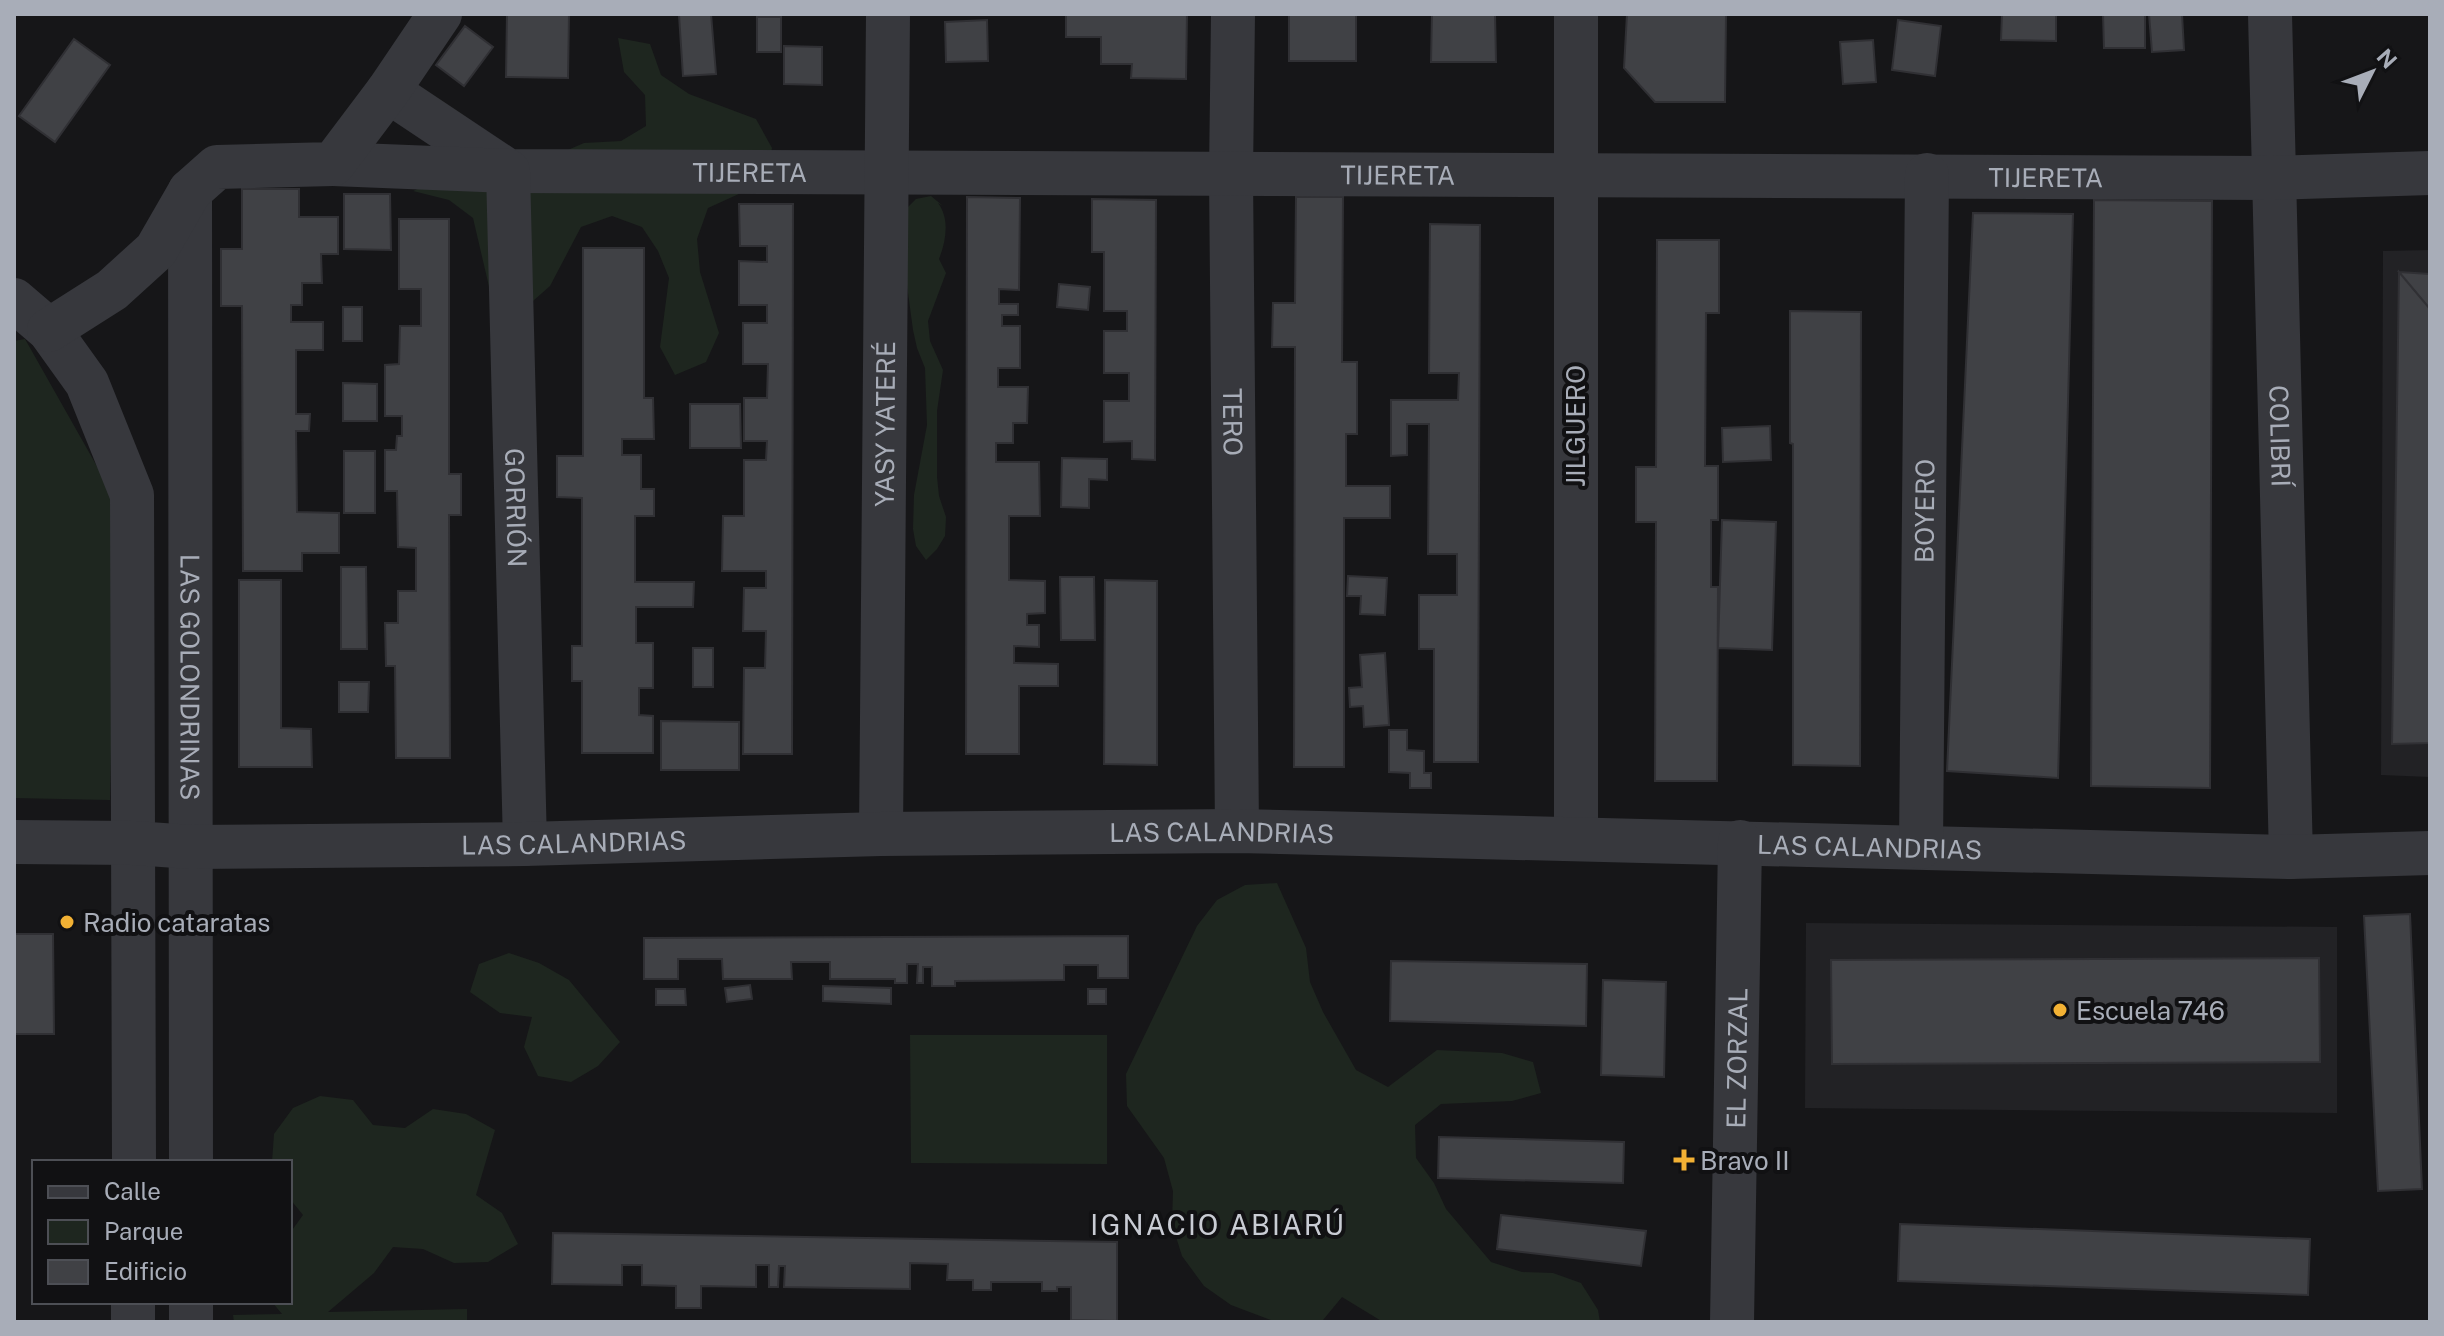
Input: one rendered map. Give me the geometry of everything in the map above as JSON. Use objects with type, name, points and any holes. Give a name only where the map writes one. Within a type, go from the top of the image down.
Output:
[{"type":"street","points":[[333,164],[440,14]]},
{"type":"street","name":"YASY YATERÉ","points":[[881,834],[888,14]]},
{"type":"street","name":"TERO","points":[[1233,14],[1231,174],[1237,831]]},
{"type":"street","name":"JILGUERO","points":[[1576,14],[1576,838]]},
{"type":"street","name":"COLIBRÍ","points":[[2270,14],[2291,857]]},
{"type":"street","points":[[388,91],[508,171]]},
{"type":"street","name":"TIJERETA","points":[[190,191],[217,167],[333,164],[508,171],[887,174],[2273,178],[2430,173]]},
{"type":"street","name":"GORRIÓN","points":[[508,171],[525,844]]},
{"type":"street","name":"BOYERO","points":[[1921,847],[1927,175]]},
{"type":"street","points":[[49,330],[112,290],[156,250],[190,191]]},
{"type":"street","name":"LAS GOLONDRINAS","points":[[190,191],[191,1160]]},
{"type":"street","points":[[14,300],[49,330],[87,383],[132,495],[134,1160]]},
{"type":"street","name":"LAS CALANDRIAS","points":[[14,842],[191,847],[525,844],[881,834],[1237,831],[2291,857],[2430,853]]},
{"type":"street","name":"EL ZORZAL","points":[[1732,1322],[1740,842]]},
{"type":"shaded area","points":[[2430,250],[2430,777],[2381,775],[2383,251]]},
{"type":"shaded area","points":[[1806,923],[2337,927],[2337,1113],[1805,1108]]},
{"type":"green space","points":[[618,38],[650,44],[661,75],[689,94],[756,119],[772,148],[765,182],[708,208],[697,239],[700,272],[719,333],[706,362],[675,375],[660,347],[669,278],[658,251],[642,227],[612,216],[581,227],[550,286],[525,308],[494,308],[473,218],[449,200],[413,191],[436,181],[554,156],[584,143],[621,141],[646,126],[645,95],[624,72]]},
{"type":"green space","points":[[931,196],[943,206],[938,203],[945,223],[945,238],[939,259],[946,273],[928,321],[930,341],[943,370],[937,411],[937,477],[946,517],[945,536],[926,560],[916,546],[913,529],[914,495],[927,425],[925,368],[913,330],[904,263],[904,211],[916,199]]},
{"type":"green space","points":[[25,339],[116,500],[110,800],[14,798],[14,341]]},
{"type":"green space","points":[[1277,883],[1306,948],[1310,982],[1356,1070],[1388,1087],[1437,1050],[1502,1053],[1533,1062],[1541,1093],[1512,1101],[1441,1104],[1415,1125],[1416,1158],[1434,1183],[1446,1209],[1491,1262],[1522,1272],[1553,1273],[1581,1283],[1598,1310],[1600,1322],[1383,1322],[1342,1297],[1323,1320],[1276,1322],[1231,1305],[1204,1286],[1182,1256],[1172,1224],[1173,1191],[1164,1158],[1127,1106],[1126,1074],[1197,926],[1217,900],[1245,885]]},
{"type":"green space","points":[[509,953],[539,963],[569,980],[620,1042],[598,1066],[571,1082],[538,1076],[524,1047],[532,1017],[500,1013],[470,992],[479,964]]},
{"type":"green space","points":[[910,1035],[1107,1035],[1107,1164],[911,1163]]},
{"type":"green space","points":[[320,1096],[353,1100],[373,1125],[405,1128],[433,1109],[466,1114],[495,1130],[476,1195],[502,1213],[518,1244],[488,1262],[454,1263],[423,1249],[393,1247],[374,1273],[328,1312],[467,1309],[467,1322],[234,1322],[233,1315],[282,1314],[274,1304],[292,1304],[292,1230],[303,1215],[292,1201],[292,1160],[272,1160],[274,1134],[293,1108]]},
{"type":"building","points":[[507,14],[569,14],[568,78],[506,77]]},
{"type":"building","points":[[711,14],[716,74],[683,76],[679,15]]},
{"type":"building","points":[[1066,14],[1187,14],[1186,79],[1131,78],[1132,64],[1101,64],[1101,37],[1066,37]]},
{"type":"building","points":[[1289,14],[1356,14],[1356,61],[1289,61]]},
{"type":"building","points":[[1432,14],[1495,14],[1496,62],[1431,62]]},
{"type":"building","points":[[1627,14],[1726,14],[1725,102],[1655,102],[1624,68]]},
{"type":"building","points":[[2002,14],[2056,14],[2056,41],[2001,40]]},
{"type":"building","points":[[2103,14],[2145,14],[2145,48],[2104,48]]},
{"type":"building","points":[[2149,14],[2182,14],[2184,50],[2152,52]]},
{"type":"building","points":[[757,17],[781,17],[781,52],[757,52]]},
{"type":"building","points":[[987,20],[988,61],[946,62],[945,22]]},
{"type":"building","points":[[1898,20],[1941,26],[1935,76],[1892,70]]},
{"type":"building","points":[[465,26],[493,47],[464,86],[436,65]]},
{"type":"building","points":[[74,39],[110,65],[55,142],[19,116]]},
{"type":"building","points":[[1873,40],[1876,82],[1843,84],[1840,42]]},
{"type":"building","points":[[784,46],[822,47],[822,85],[784,84]]},
{"type":"building","points":[[242,189],[299,189],[299,217],[338,217],[338,254],[321,254],[322,283],[302,283],[302,305],[291,305],[291,322],[323,322],[323,350],[296,350],[296,414],[310,414],[309,431],[296,431],[297,512],[339,513],[339,553],[302,553],[302,571],[243,571],[242,306],[221,306],[221,249],[242,249]]},
{"type":"building","points":[[344,194],[390,194],[391,250],[344,249]]},
{"type":"building","points":[[967,197],[1020,198],[1019,290],[999,289],[999,304],[1018,304],[1018,315],[1002,315],[1002,326],[1020,326],[1020,368],[998,368],[998,387],[1028,387],[1027,423],[1013,423],[1013,443],[996,443],[996,462],[1039,462],[1040,516],[1009,516],[1009,580],[1045,581],[1045,613],[1027,614],[1027,625],[1039,625],[1039,647],[1014,646],[1014,663],[1058,664],[1058,686],[1019,686],[1019,754],[966,754]]},
{"type":"building","points":[[1296,197],[1343,197],[1342,362],[1357,362],[1357,434],[1346,434],[1346,486],[1390,486],[1390,518],[1344,518],[1344,767],[1294,767],[1295,347],[1272,347],[1273,303],[1295,303]]},
{"type":"building","points":[[1092,199],[1156,200],[1155,460],[1132,459],[1132,441],[1104,442],[1104,401],[1129,401],[1129,373],[1104,373],[1104,331],[1127,331],[1127,311],[1104,311],[1104,252],[1092,252]]},
{"type":"building","points":[[2094,200],[2212,201],[2210,788],[2091,786]]},
{"type":"building","points":[[739,204],[793,204],[792,754],[743,754],[744,668],[765,668],[766,631],[743,631],[744,588],[766,588],[766,571],[722,571],[723,516],[744,516],[744,460],[766,460],[767,441],[744,441],[744,398],[767,398],[768,364],[743,364],[743,323],[767,323],[767,305],[739,305],[739,261],[767,262],[767,246],[740,246]]},
{"type":"building","points":[[1973,213],[2073,214],[2058,778],[1947,771]]},
{"type":"building","points":[[399,219],[449,219],[449,474],[461,474],[461,515],[449,515],[450,758],[396,758],[395,666],[386,666],[385,623],[398,623],[398,591],[416,591],[416,548],[398,547],[397,491],[385,491],[385,450],[396,450],[397,436],[402,436],[402,416],[385,416],[385,365],[399,364],[400,326],[421,326],[421,289],[399,289]]},
{"type":"building","points":[[1430,224],[1480,225],[1478,762],[1434,762],[1434,649],[1419,649],[1419,595],[1457,595],[1457,554],[1428,554],[1429,424],[1407,424],[1407,455],[1391,456],[1391,400],[1458,400],[1459,373],[1429,373]]},
{"type":"building","points":[[1657,240],[1719,240],[1719,313],[1706,313],[1705,466],[1718,466],[1718,520],[1711,520],[1711,587],[1718,587],[1717,781],[1655,781],[1656,522],[1636,522],[1636,467],[1656,467]]},
{"type":"building","points":[[583,248],[644,248],[644,398],[653,398],[654,439],[622,439],[622,455],[641,455],[641,489],[654,489],[654,516],[635,516],[635,582],[694,582],[693,607],[636,607],[636,643],[653,643],[653,688],[639,688],[639,715],[653,716],[653,753],[582,753],[582,681],[572,681],[572,646],[582,646],[582,498],[557,497],[557,456],[583,456]]},
{"type":"building","points":[[2399,272],[2430,274],[2430,309]]},
{"type":"building","points":[[2399,272],[2430,309],[2430,743],[2392,744]]},
{"type":"building","points":[[1059,284],[1090,287],[1088,310],[1057,307]]},
{"type":"building","points":[[343,307],[362,307],[362,341],[343,341]]},
{"type":"building","points":[[1790,311],[1861,312],[1860,766],[1793,765]]},
{"type":"building","points":[[343,383],[377,384],[377,421],[343,421]]},
{"type":"building","points":[[690,404],[740,404],[741,448],[690,448]]},
{"type":"building","points":[[1770,426],[1771,460],[1723,462],[1722,428]]},
{"type":"building","points":[[344,451],[375,451],[375,513],[344,513]]},
{"type":"building","points":[[1062,458],[1107,459],[1107,480],[1089,479],[1089,508],[1061,507]]},
{"type":"building","points":[[1722,520],[1776,522],[1772,650],[1718,648]]},
{"type":"building","points":[[341,567],[366,567],[367,649],[341,649]]},
{"type":"building","points":[[1348,576],[1387,578],[1385,615],[1360,614],[1361,596],[1347,596]]},
{"type":"building","points":[[1060,577],[1094,577],[1095,640],[1061,640]]},
{"type":"building","points":[[239,580],[281,580],[281,728],[311,729],[312,767],[239,767]]},
{"type":"building","points":[[1105,580],[1157,581],[1157,765],[1104,764]]},
{"type":"building","points":[[693,648],[713,648],[713,687],[693,687]]},
{"type":"building","points":[[1385,653],[1389,725],[1364,727],[1363,706],[1350,707],[1349,688],[1362,687],[1360,655]]},
{"type":"building","points":[[339,682],[369,682],[368,712],[339,712]]},
{"type":"building","points":[[661,721],[739,722],[739,770],[661,770]]},
{"type":"building","points":[[1389,730],[1407,730],[1407,750],[1424,751],[1424,773],[1431,773],[1431,788],[1410,788],[1410,773],[1389,772]]},
{"type":"building","points":[[2410,914],[2422,1189],[2378,1191],[2364,916]]},
{"type":"building","points":[[14,934],[53,934],[54,1034],[14,1034]]},
{"type":"building","points":[[1128,936],[1128,978],[1098,978],[1098,965],[1064,965],[1064,980],[955,981],[955,986],[932,986],[932,967],[923,967],[923,983],[917,983],[918,964],[907,964],[907,983],[895,983],[895,979],[830,979],[830,962],[791,962],[792,979],[723,979],[722,959],[678,959],[678,979],[644,979],[644,938]]},
{"type":"building","points":[[2319,958],[2320,1062],[1832,1064],[1831,960]]},
{"type":"building","points":[[1391,961],[1587,964],[1586,1026],[1390,1021]]},
{"type":"building","points":[[1603,980],[1666,982],[1664,1077],[1601,1075]]},
{"type":"building","points":[[750,985],[752,999],[727,1002],[725,988]]},
{"type":"building","points":[[823,986],[891,988],[891,1004],[823,1001]]},
{"type":"building","points":[[656,989],[685,989],[686,1005],[656,1005]]},
{"type":"building","points":[[1088,989],[1106,989],[1106,1004],[1088,1004]]},
{"type":"building","points":[[1439,1137],[1624,1142],[1623,1183],[1438,1178]]},
{"type":"building","points":[[1501,1215],[1646,1231],[1641,1266],[1497,1249]]},
{"type":"building","points":[[1900,1224],[2310,1239],[2308,1295],[1898,1281]]},
{"type":"building","points":[[553,1233],[1117,1242],[1117,1321],[1071,1320],[1071,1287],[1042,1291],[1042,1282],[991,1282],[991,1290],[973,1290],[973,1280],[947,1280],[948,1264],[910,1263],[910,1289],[784,1287],[785,1266],[779,1266],[778,1287],[769,1287],[769,1265],[756,1265],[756,1287],[701,1286],[701,1308],[676,1308],[676,1286],[642,1285],[642,1265],[622,1265],[622,1285],[552,1284]]},
{"type":"place","name":"Radio cataratas","points":[[67,922]]},
{"type":"place","name":"Escuela 746","points":[[2060,1010]]},
{"type":"place","name":"Bravo II","points":[[1684,1160]]},
{"type":"district","name":"IGNACIO ABIARÚ","points":[[1218,1224]]}]
